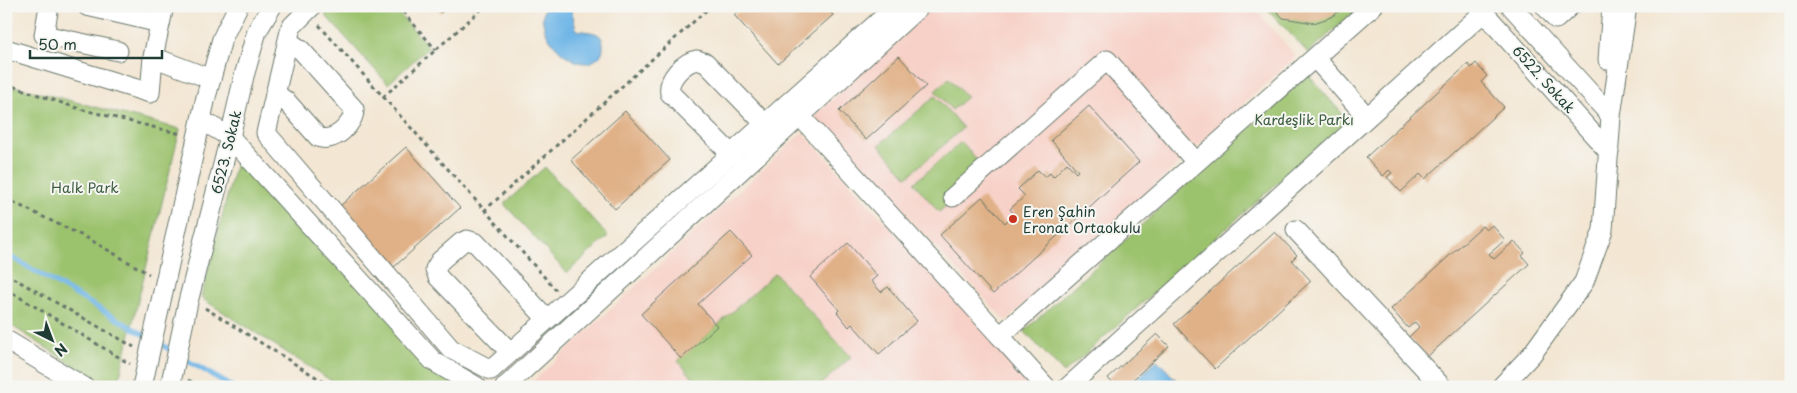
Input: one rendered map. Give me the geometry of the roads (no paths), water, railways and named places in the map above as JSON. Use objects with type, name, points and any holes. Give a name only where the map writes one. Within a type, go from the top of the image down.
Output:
[{"type":"street","points":[[50,6],[44,35],[118,51]]},
{"type":"street","points":[[6,49],[150,93],[153,57],[162,15],[87,6]]},
{"type":"street","points":[[143,366],[159,281],[211,79],[222,39],[238,6]]},
{"type":"street","name":"6523. Sokak","points":[[175,379],[194,304],[244,76],[257,31],[272,6]]},
{"type":"street","points":[[309,9],[291,27],[266,133],[451,349],[490,370],[896,6]]},
{"type":"street","points":[[505,387],[920,6]]},
{"type":"street","points":[[1000,336],[1373,6]]},
{"type":"street","name":"6522. Sokak","points":[[1511,6],[1611,116]]},
{"type":"street","points":[[1545,6],[1556,19],[1570,6]]},
{"type":"street","points":[[1611,116],[1606,96],[1612,6]]},
{"type":"street","points":[[1501,387],[1532,354],[1584,282],[1602,230],[1611,116],[1627,6]]},
{"type":"street","points":[[1068,387],[1367,117],[1481,9]]},
{"type":"street","name":"6522. Sokak","points":[[1481,9],[1609,152]]},
{"type":"street","points":[[275,93],[287,102],[318,137],[322,139],[332,138],[336,135],[351,122],[354,114],[354,108],[308,57],[288,41]]},
{"type":"street","points":[[153,57],[211,79]]},
{"type":"street","points":[[1315,58],[1367,117]]},
{"type":"street","points":[[731,154],[670,93],[669,86],[671,80],[688,63],[696,60],[706,63],[765,124]]},
{"type":"street","points":[[953,197],[1107,60],[1196,162]]},
{"type":"street","points":[[800,116],[1046,387]]},
{"type":"street","points":[[199,129],[230,137],[433,362],[477,387]]},
{"type":"street","points":[[1296,230],[1442,387]]},
{"type":"street","points":[[510,352],[438,277],[435,269],[438,263],[462,242],[472,241],[476,243],[547,319]]},
{"type":"street","points":[[6,340],[84,387]]},
{"type":"water","points":[[546,6],[569,6],[577,30],[595,33],[601,37],[603,49],[600,56],[589,63],[582,63],[568,57],[556,47],[548,36],[543,21]]},
{"type":"water","points":[[1157,360],[1176,380],[1169,387],[1129,387]]},
{"type":"waterway","points":[[6,254],[148,337]]},
{"type":"waterway","points":[[155,341],[174,352]]},
{"type":"waterway","points":[[181,357],[233,387]]},
{"type":"place","name":"Eren Şahin Eronat Ortaokulu","points":[[1013,219]]},
{"type":"park label","name":"Kardeşlik Parkı","points":[[1304,119]]},
{"type":"park label","name":"Halk Park","points":[[85,187]]}]
